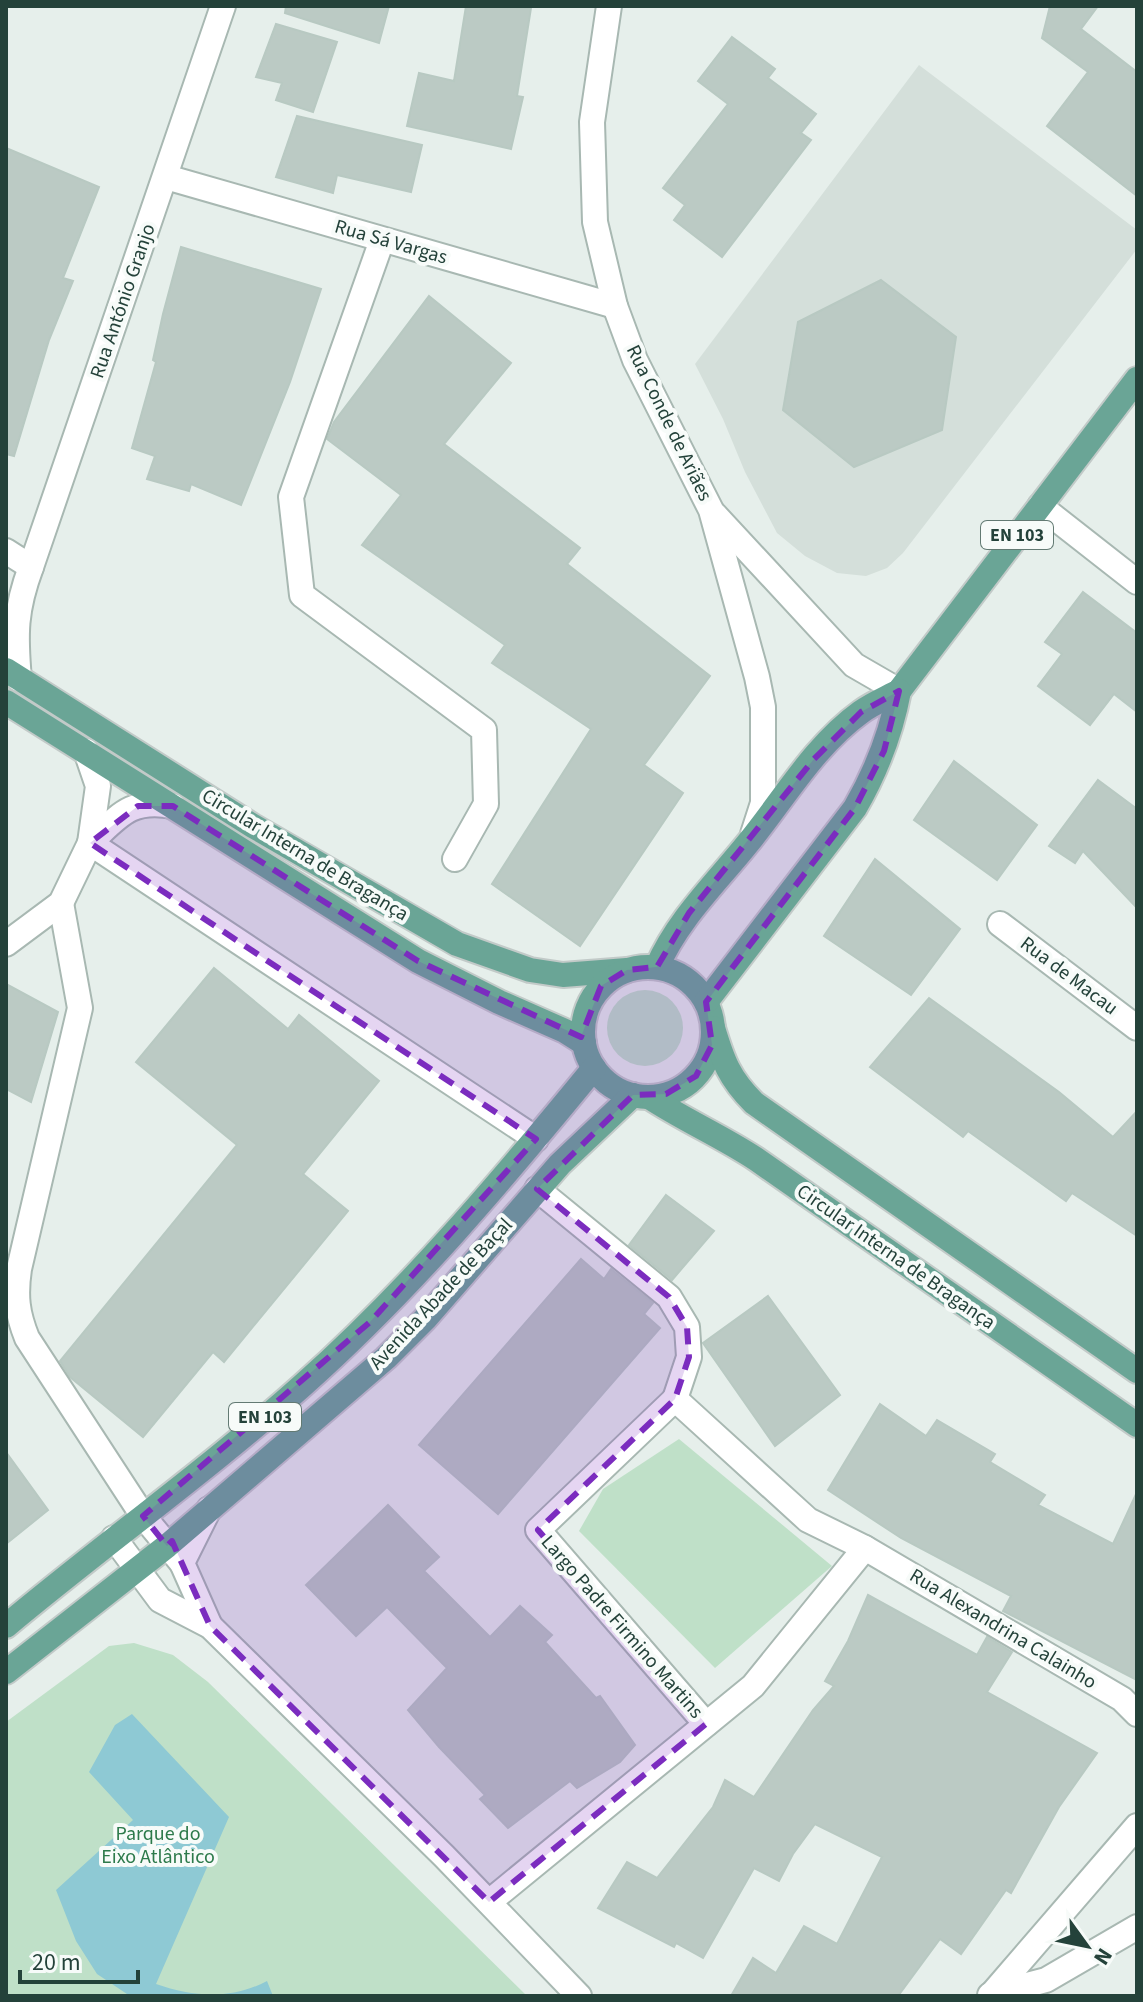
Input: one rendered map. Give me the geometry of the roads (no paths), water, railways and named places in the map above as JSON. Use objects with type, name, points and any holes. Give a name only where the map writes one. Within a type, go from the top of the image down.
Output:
[{"type":"main road","name":"EN 103","points":[[706,1002],[855,808],[884,751],[899,691],[1137,379]]},
{"type":"main road","name":"Circular Interna de Bragança","points":[[13,674],[253,826],[457,944],[530,970],[563,975],[627,970]]},
{"type":"main road","name":"EN 103","points":[[657,967],[666,945],[689,913],[833,737],[861,712],[899,691]]},
{"type":"main road","name":"Circular Interna de Bragança","points":[[6,702],[418,961],[584,1043]]},
{"type":"main road","points":[[641,1096],[618,1090],[594,1068],[584,1043],[583,1028],[592,998],[613,977],[627,970],[657,967],[686,978],[706,1002],[725,1067],[737,1086],[754,1103],[1137,1371]]},
{"type":"main road","name":"Avenida Abade de Baçal","points":[[6,1672],[136,1570],[174,1554],[209,1509],[386,1358],[425,1319],[560,1164],[641,1096],[666,1094],[696,1076],[712,1045],[713,1028]]},
{"type":"main road","name":"Avenida Abade de Baçal","points":[[6,1626],[303,1385],[370,1322],[453,1237],[594,1068]]},
{"type":"main road","name":"Circular Interna de Bragança","points":[[641,1096],[725,1139],[756,1159],[1137,1425]]},
{"type":"street","name":"Rua António Granjo","points":[[13,674],[20,598],[223,6]]},
{"type":"street","name":"Rua Conde de Ariães","points":[[609,6],[592,122],[595,222],[615,306],[635,360],[711,510],[757,677],[763,707],[763,803],[750,841]]},
{"type":"street","name":"Rua Sá Vargas","points":[[166,177],[615,306]]},
{"type":"street","points":[[382,240],[291,497],[302,595],[484,730],[486,804],[455,859]]},
{"type":"street","points":[[1040,506],[1137,582]]},
{"type":"street","name":"Rua Conde de Ariães","points":[[711,510],[854,665],[899,691]]},
{"type":"street","points":[[6,551],[31,567],[6,593]]},
{"type":"street","points":[[6,944],[61,903],[90,843],[98,786],[86,751]]},
{"type":"street","points":[[90,843],[116,819],[138,806],[150,802],[173,806]]},
{"type":"street","points":[[90,843],[536,1139]]},
{"type":"street","points":[[61,903],[80,1008],[19,1269],[15,1294],[18,1315],[27,1338],[143,1516],[174,1554],[210,1626]]},
{"type":"street","name":"Rua de Macau","points":[[1000,924],[1137,1028]]},
{"type":"street","points":[[537,1189],[669,1297],[687,1327],[689,1357],[675,1399],[808,1520],[865,1548]]},
{"type":"street","name":"Largo Padre Firmino Martins","points":[[675,1399],[538,1530],[706,1724]]},
{"type":"street","points":[[114,1538],[160,1600],[210,1626],[489,1902],[579,1996]]},
{"type":"street","name":"Largo Padre Firmino Martins","points":[[489,1902],[753,1686],[865,1548]]},
{"type":"street","name":"Rua Alexandrina Calainho","points":[[865,1548],[1122,1699],[1137,1714]]},
{"type":"street","points":[[990,1995],[1137,1826]]},
{"type":"street","points":[[990,1995],[1046,1980],[1137,1927]]},
{"type":"water","points":[[132,1714],[229,1817],[156,1984],[198,1994],[226,1994],[267,1981],[273,1996],[130,1996],[97,1974],[76,1941],[56,1890],[133,1820],[89,1772],[115,1725]]},
{"type":"park label","name":"Parque do Eixo Atlântico","points":[[158,1846]]}]
